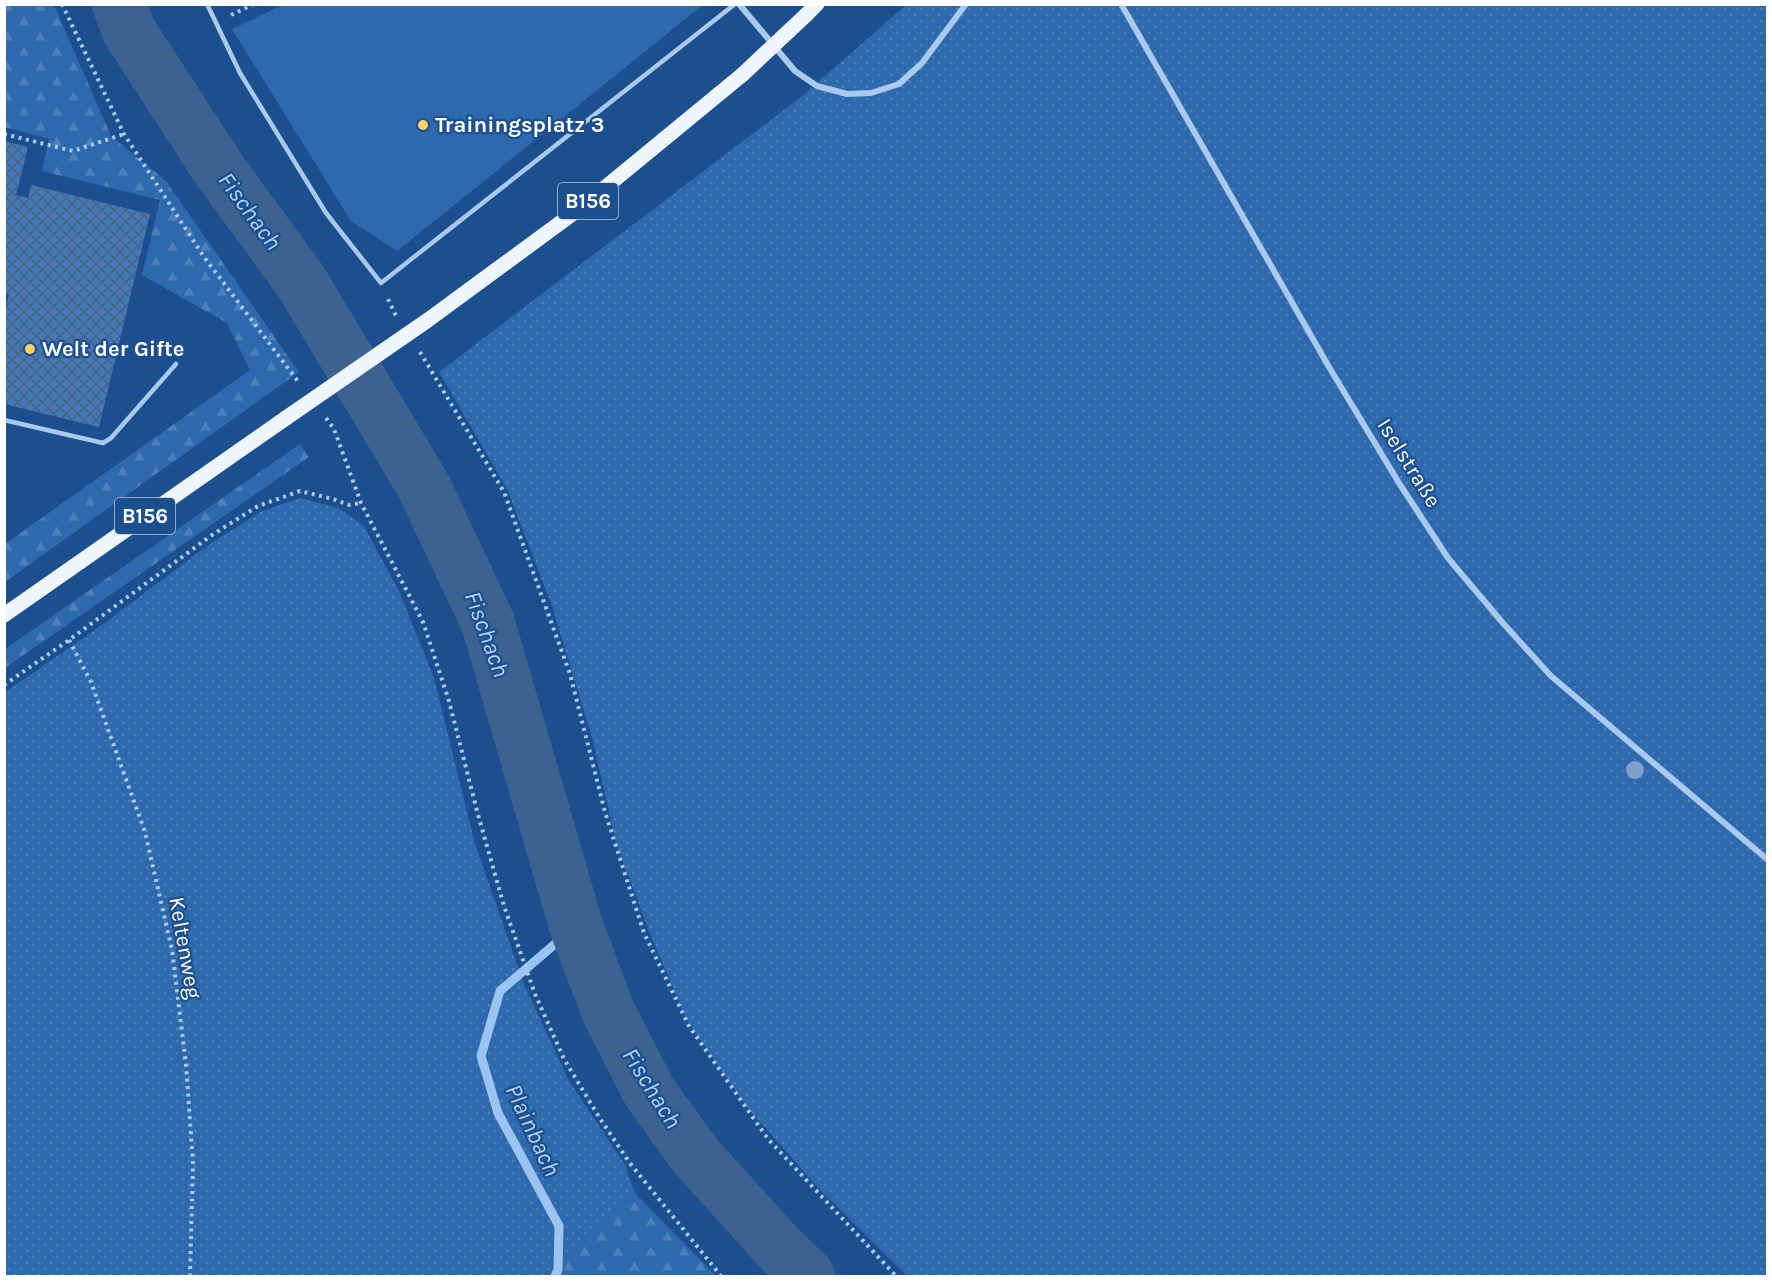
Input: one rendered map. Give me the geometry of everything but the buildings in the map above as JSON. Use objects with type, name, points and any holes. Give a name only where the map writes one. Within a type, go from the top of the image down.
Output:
[{"type":"main road","name":"B156","points":[[4,615],[428,320],[579,209],[742,75],[812,10]]},
{"type":"street","points":[[737,4],[795,71],[816,86],[847,94],[871,93],[899,84],[922,63],[966,4]]},
{"type":"street","name":"Iselstraße","points":[[1121,4],[1329,368],[1448,558],[1551,676],[1767,860]]},
{"type":"lane","points":[[207,4],[240,73],[326,213],[381,283],[737,4]]},
{"type":"lane","points":[[4,420],[104,443],[111,438],[176,364]]},
{"type":"path","points":[[62,4],[124,134],[204,257],[307,393]]},
{"type":"path","points":[[216,22],[254,4]]},
{"type":"path","points":[[4,134],[73,151],[124,134]]},
{"type":"path","points":[[381,283],[400,322]]},
{"type":"path","points":[[420,351],[504,492],[570,674],[605,812],[644,933],[689,1026],[768,1139],[896,1276]]},
{"type":"path","points":[[320,411],[334,429],[361,503],[423,622],[449,701],[504,906],[536,994],[564,1059],[629,1162],[721,1276]]},
{"type":"path","points":[[4,685],[212,535],[258,506],[300,491],[349,505],[361,503]]},
{"type":"path","name":"Keltenweg","points":[[69,640],[91,682],[145,832],[172,950],[186,1065],[193,1163],[189,1276]]},
{"type":"green space","points":[[5,4],[54,5],[111,136],[166,181],[299,372],[5,582],[5,544],[250,370],[227,323],[142,275],[160,200],[42,171],[49,139],[5,127]]},
{"type":"green space","name":"Trainingsplatz 3","points":[[285,4],[703,5],[397,251],[351,221],[232,29]]},
{"type":"green space","points":[[906,5],[1767,5],[1767,1276],[907,1276],[820,1190],[746,1106],[687,1020],[652,939],[616,843],[593,741],[552,606],[507,489],[439,372],[801,97]]},
{"type":"green space","points":[[300,444],[309,457],[5,668],[5,649]]},
{"type":"green space","points":[[300,498],[338,508],[364,526],[400,593],[434,678],[475,844],[524,984],[568,1079],[625,1165],[635,1193],[543,1276],[5,1276],[4,693],[102,625],[211,543],[262,511]]},
{"type":"green space","points":[[635,1193],[716,1276],[543,1276]]},
{"type":"waterway","name":"Fischach","points":[[119,4],[129,31],[218,168],[302,283],[424,487],[488,623],[576,926],[608,1011],[650,1093],[695,1155],[778,1247],[808,1276]]},
{"type":"waterway","name":"Plainbach","points":[[555,1276],[558,1270],[559,1226],[498,1113],[481,1056],[500,991],[576,926]]},
{"type":"place","name":"Trainingsplatz 3","points":[[423,125]]},
{"type":"place","name":"Welt der Gifte","points":[[30,349]]}]
